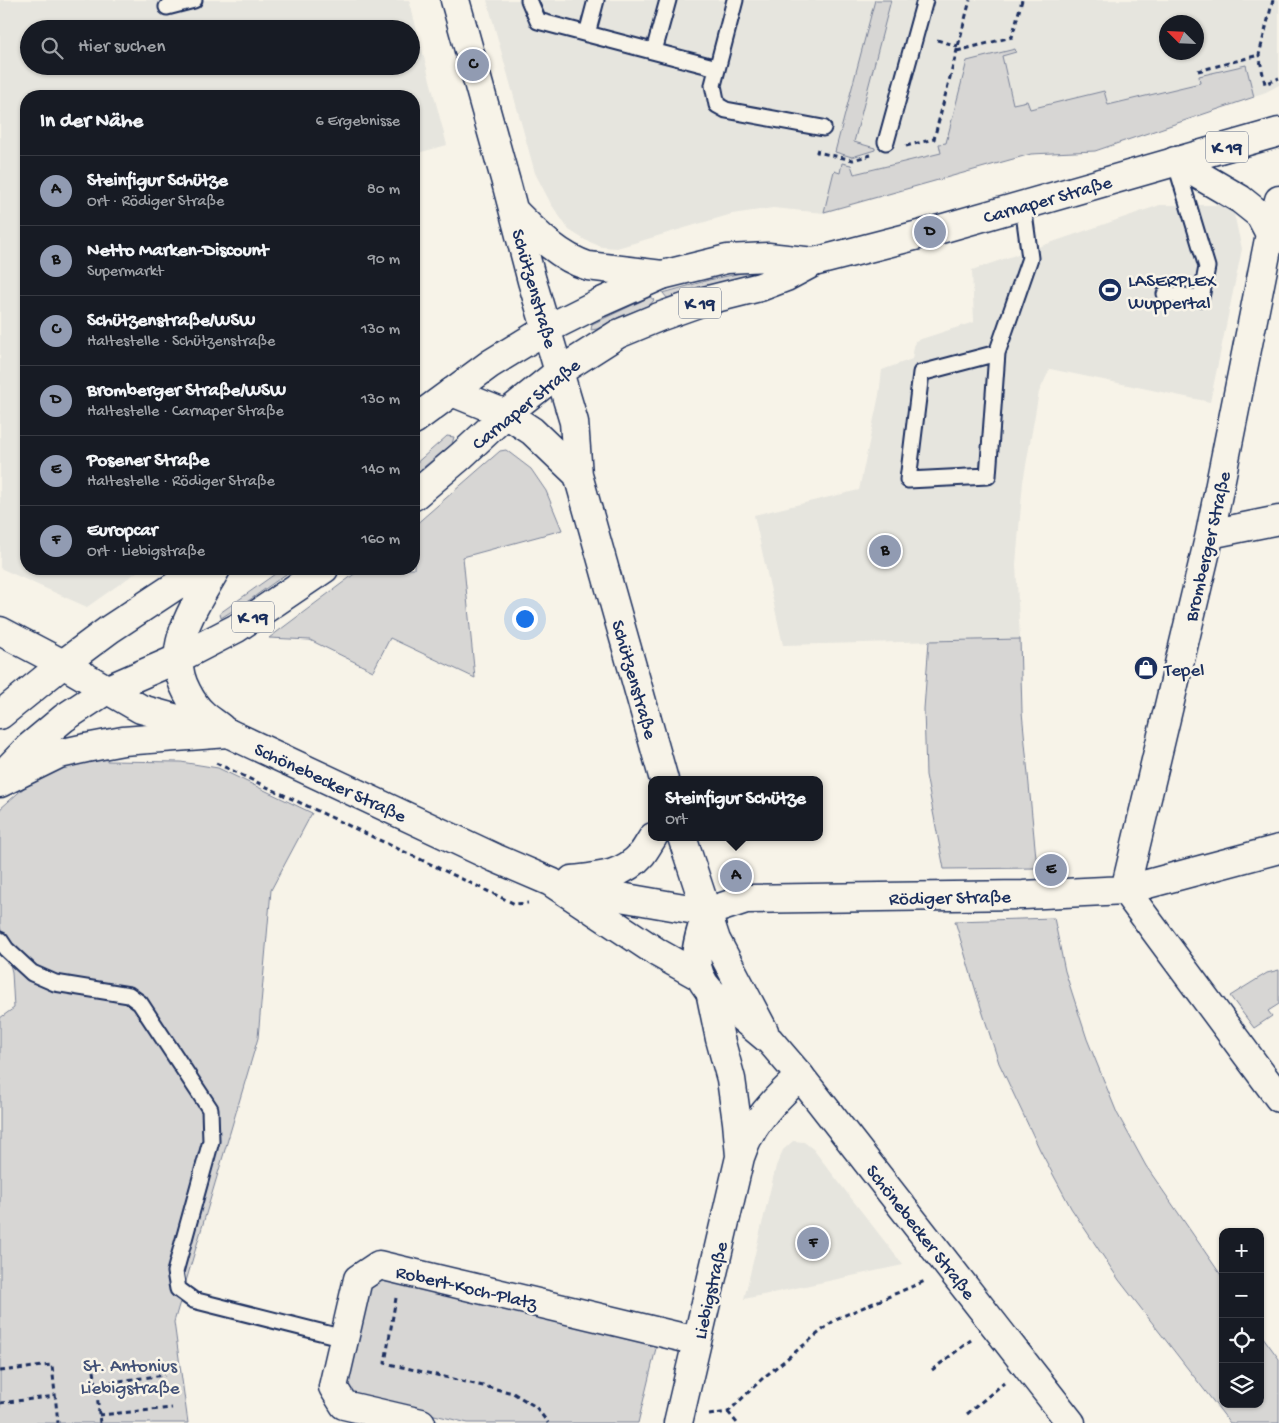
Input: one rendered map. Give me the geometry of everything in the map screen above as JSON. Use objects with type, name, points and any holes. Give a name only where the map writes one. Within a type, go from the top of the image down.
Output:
[{"type":"main road","name":"Schützenstraße","points":[[455,0],[532,281],[574,422],[578,475],[663,776]]},
{"type":"main road","name":"Carnaper Straße","points":[[420,491],[506,414],[560,371],[618,334],[658,317],[704,301],[760,287],[786,277],[814,262],[1022,206],[1279,132]]},
{"type":"main road","points":[[1175,161],[1240,199],[1260,215],[1270,234]]},
{"type":"main road","name":"Bromberger Straße","points":[[1125,890],[1210,534],[1270,234],[1279,200]]},
{"type":"main road","points":[[514,212],[544,240],[579,264],[662,275]]},
{"type":"main road","name":"Carnaper Straße","points":[[420,416],[490,364],[547,329],[598,303],[662,275],[727,259],[768,257],[814,262]]},
{"type":"main road","points":[[452,392],[506,414],[532,431],[578,475]]},
{"type":"main road","points":[[1210,534],[1279,520]]},
{"type":"main road","points":[[0,715],[110,629],[192,575]]},
{"type":"main road","points":[[213,575],[185,627],[179,644],[177,659],[179,676],[191,700],[202,714],[228,733]]},
{"type":"main road","name":"K 19","points":[[108,689],[177,659],[237,628],[315,575]]},
{"type":"main road","name":"Schönebecker Straße","points":[[0,631],[63,664],[141,709],[228,733],[495,858],[551,882],[704,983],[770,1041],[800,1076],[1071,1423]]},
{"type":"main road","points":[[0,777],[28,748],[64,718],[108,689]]},
{"type":"main road","points":[[0,783],[59,754],[86,748],[123,741],[228,733]]},
{"type":"main road","points":[[551,882],[608,876],[622,870],[642,854],[650,841]]},
{"type":"main road","points":[[551,882],[626,898],[708,912],[683,841]]},
{"type":"main road","name":"Rödiger Straße","points":[[708,912],[746,899],[1023,895],[1125,890],[1279,849]]},
{"type":"main road","points":[[1125,890],[1279,1098]]},
{"type":"main road","name":"Schönebecker Straße","points":[[708,912],[716,940],[770,1041]]},
{"type":"main road","name":"Liebigstraße","points":[[708,912],[698,939],[696,958],[731,1078],[740,1158]]},
{"type":"main road","name":"Liebigstraße","points":[[678,1421],[740,1158],[748,1137],[759,1119],[800,1076]]},
{"type":"main road","name":"Robert-Koch-Platz","points":[[421,1423],[344,1404],[333,1387],[358,1279],[379,1265],[697,1341]]},
{"type":"lane","points":[[167,7],[194,0]]},
{"type":"lane","points":[[529,0],[538,21],[718,68]]},
{"type":"lane","points":[[587,34],[596,0]]},
{"type":"lane","points":[[654,51],[668,0]]},
{"type":"lane","points":[[735,0],[713,85],[717,104],[726,110],[823,128]]},
{"type":"lane","points":[[886,142],[925,0]]},
{"type":"lane","points":[[1165,294],[1201,298],[1207,267],[1175,161]]},
{"type":"lane","points":[[997,353],[921,373],[908,480],[988,476],[997,353],[1030,258],[1022,206]]},
{"type":"lane","points":[[0,940],[6,949],[32,972],[55,983],[129,995],[140,1003],[210,1109],[211,1141],[175,1272],[178,1289],[193,1300],[344,1338]]},
{"type":"path","points":[[957,51],[1012,37],[1022,0]]},
{"type":"path","points":[[1273,0],[1259,56],[1265,84],[1279,78]]},
{"type":"path","points":[[1198,71],[1259,56]]},
{"type":"path","points":[[210,761],[227,767],[514,904],[533,903]]},
{"type":"path","points":[[400,1270],[385,1364],[513,1393],[536,1407],[548,1423]]},
{"type":"path","points":[[678,1421],[728,1412],[763,1378],[836,1319],[952,1270]]},
{"type":"path","points":[[932,1370],[993,1322]]},
{"type":"path","points":[[0,1371],[52,1365],[58,1423]]},
{"type":"path","points":[[94,1371],[100,1423]]},
{"type":"path","points":[[96,1384],[165,1375]]},
{"type":"path","points":[[966,1414],[997,1389]]},
{"type":"path","points":[[0,1403],[56,1396]]},
{"type":"path","points":[[99,1415],[172,1408]]},
{"type":"path","points":[[728,1412],[737,1423]]},
{"type":"shaded area","points":[[0,0],[409,0],[414,20],[20,20],[20,75],[420,75],[420,42],[447,145],[420,152],[420,90],[20,90],[20,575],[132,575],[87,607],[0,568]]},
{"type":"shaded area","points":[[487,0],[1279,0],[1279,85],[1266,92],[1095,151],[1031,154],[824,213],[773,208],[732,214],[617,248],[602,247],[585,240],[569,230],[551,204],[535,173]]},
{"type":"shaded area","points":[[1160,205],[1232,205],[1242,249],[1210,402],[1050,369],[1039,392],[1023,482],[1016,564],[1020,639],[783,645],[754,515],[859,490],[879,395],[882,370],[912,359],[915,341],[974,322],[972,270]]},
{"type":"shaded area","points":[[793,1141],[804,1142],[813,1149],[903,1265],[744,1299],[776,1166],[783,1150]]},
{"type":"green space","points":[[875,0],[891,0],[854,142],[875,148],[875,150],[852,157],[835,152]]},
{"type":"green space","points":[[1015,49],[1016,52],[1002,56],[1013,104],[1027,101],[1030,109],[1104,91],[1108,105],[1200,83],[1199,76],[1246,65],[1254,97],[1095,151],[1031,154],[824,212],[834,171],[840,173],[842,163],[851,165],[854,174],[941,153],[939,144],[946,143],[967,61]]},
{"type":"green space","points":[[765,268],[765,272],[713,284],[667,298],[663,293],[709,280]]},
{"type":"green space","points":[[650,297],[654,300],[650,305],[591,330],[592,324]]},
{"type":"green space","points":[[447,436],[454,437],[452,444],[420,470],[420,460]]},
{"type":"green space","points":[[506,450],[531,469],[546,491],[562,530],[463,557],[475,678],[390,638],[373,671],[310,640],[269,638],[353,575],[420,575],[420,521],[500,451]]},
{"type":"green space","points":[[274,575],[285,575],[221,618],[220,613]]},
{"type":"green space","points":[[1020,639],[1022,712],[1037,868],[944,869],[926,775],[924,709],[929,641]]},
{"type":"green space","name":"St. Antonius Liebigstraße","points":[[107,753],[107,761],[181,762],[218,768],[312,813],[271,890],[258,1038],[174,1322],[188,1423],[0,1423],[0,1018],[14,1008],[12,972],[0,926],[0,809],[26,786],[72,762]]},
{"type":"green space","points":[[1054,918],[1065,971],[1087,1039],[1117,1113],[1146,1166],[1219,1272],[1219,1408],[1264,1408],[1264,1338],[1279,1359],[1279,1423],[1230,1423],[1119,1280],[1071,1208],[1040,1150],[999,1063],[955,921]]},
{"type":"green space","points":[[1279,970],[1279,1004],[1268,1011],[1272,1016],[1254,1028],[1230,996],[1267,973]]},
{"type":"green space","points":[[377,1278],[657,1344],[638,1423],[468,1423],[350,1395],[345,1388],[369,1284]]},
{"type":"place","name":"Schützenstraße/WSW","points":[[473,65]]},
{"type":"place","name":"Bromberger Straße/WSW","points":[[930,232]]},
{"type":"place","name":"LASERPLEX Wuppertal","points":[[1110,290]]},
{"type":"place","name":"Netto Marken-Discount","points":[[885,551]]},
{"type":"place","name":"Tepel","points":[[1146,668]]},
{"type":"place","name":"Posener Straße","points":[[1051,870]]},
{"type":"place","name":"Steinfigur Schütze","points":[[736,876]]},
{"type":"place","name":"Europcar","points":[[813,1243]]}]
